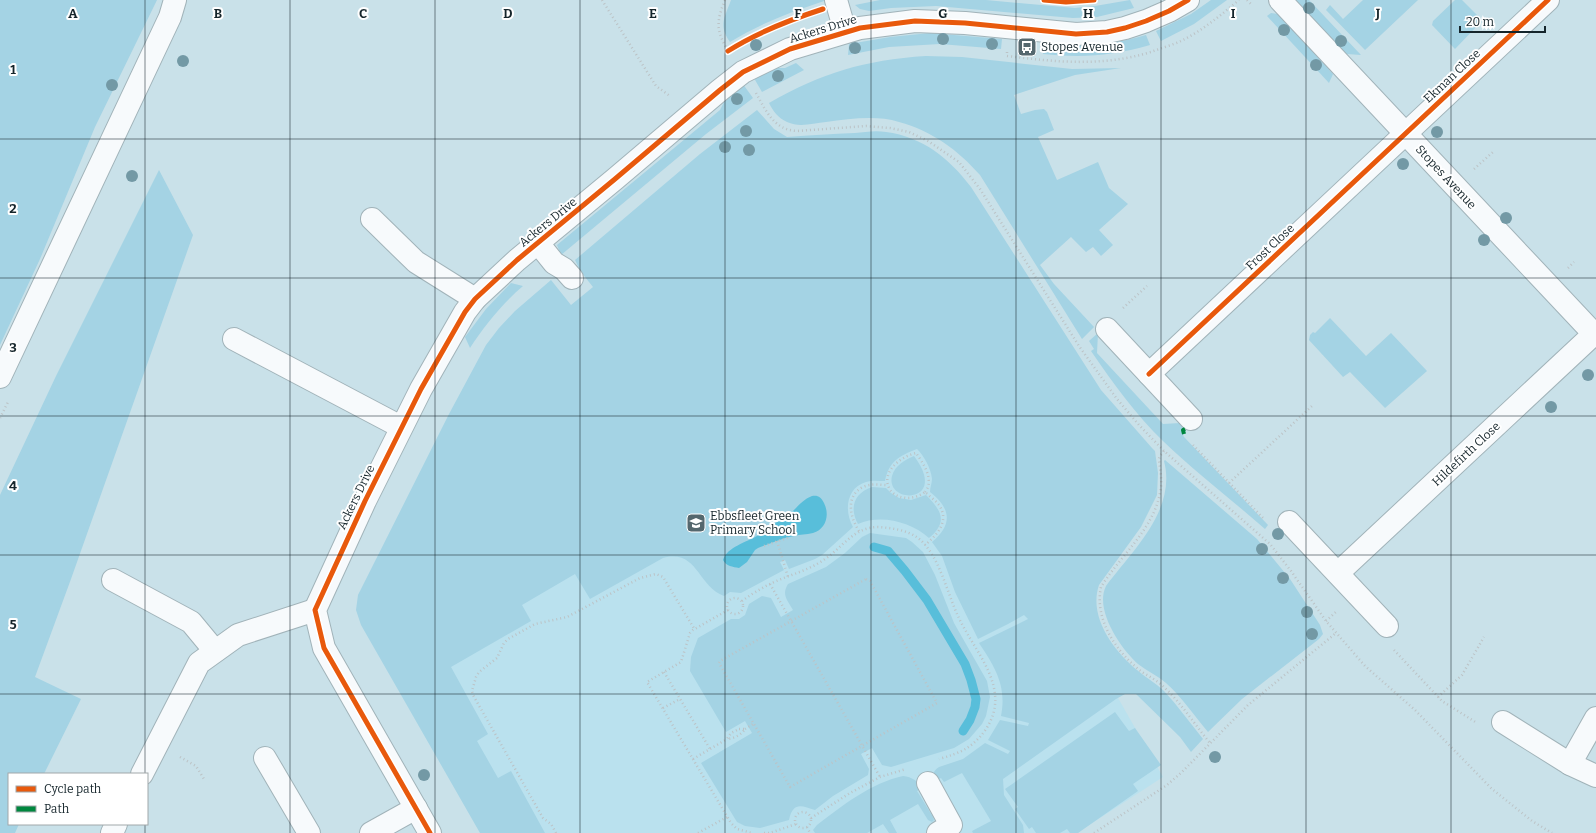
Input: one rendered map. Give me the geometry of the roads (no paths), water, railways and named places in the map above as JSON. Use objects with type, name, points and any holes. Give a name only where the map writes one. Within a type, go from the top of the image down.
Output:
[{"type":"street","points":[[0,377],[170,16],[175,0]]},
{"type":"street","points":[[836,0],[845,31]]},
{"type":"street","name":"Ackers Drive","points":[[315,610],[364,501],[401,427],[465,312],[475,299],[517,260],[743,72],[790,49],[845,31],[873,25],[915,21],[966,23],[1076,34],[1093,34],[1119,30],[1140,24],[1169,11],[1188,0]]},
{"type":"street","name":"Stopes Avenue","points":[[1280,0],[1595,334]]},
{"type":"street","name":"Ekman Close","points":[[1405,134],[1548,0]]},
{"type":"street","name":"Frost Close","points":[[1149,374],[1405,134]]},
{"type":"street","points":[[372,219],[416,262],[475,299]]},
{"type":"street","points":[[538,243],[554,263],[564,269],[572,278]]},
{"type":"street","points":[[1107,329],[1191,419]]},
{"type":"street","name":"Hildefirth Close","points":[[1338,573],[1595,334]]},
{"type":"street","points":[[234,339],[401,427]]},
{"type":"street","points":[[1289,522],[1387,626]]},
{"type":"street","points":[[113,580],[191,622],[215,652]]},
{"type":"street","points":[[143,773],[200,663],[238,634],[315,610],[324,648],[430,833]]},
{"type":"street","points":[[1570,764],[1596,718]]},
{"type":"street","points":[[1503,722],[1570,764],[1596,776]]},
{"type":"street","points":[[264,758],[309,833]]},
{"type":"street","points":[[928,783],[952,825],[938,833]]},
{"type":"street","points":[[371,833],[416,808]]},
{"type":"water","points":[[812,496],[818,496],[822,499],[827,512],[824,525],[817,531],[810,534],[785,538],[758,548],[747,562],[739,568],[730,566],[724,562],[723,560],[725,555],[733,548],[757,536],[793,511],[804,500]]},
{"type":"waterway","points":[[874,547],[888,551],[905,571],[927,600],[965,664],[976,699],[975,707],[970,720],[963,731]]},
{"type":"place","name":"Stopes Avenue","points":[[1027,47]]},
{"type":"place","name":"Ebbsfleet Green Primary School","points":[[696,523]]}]
